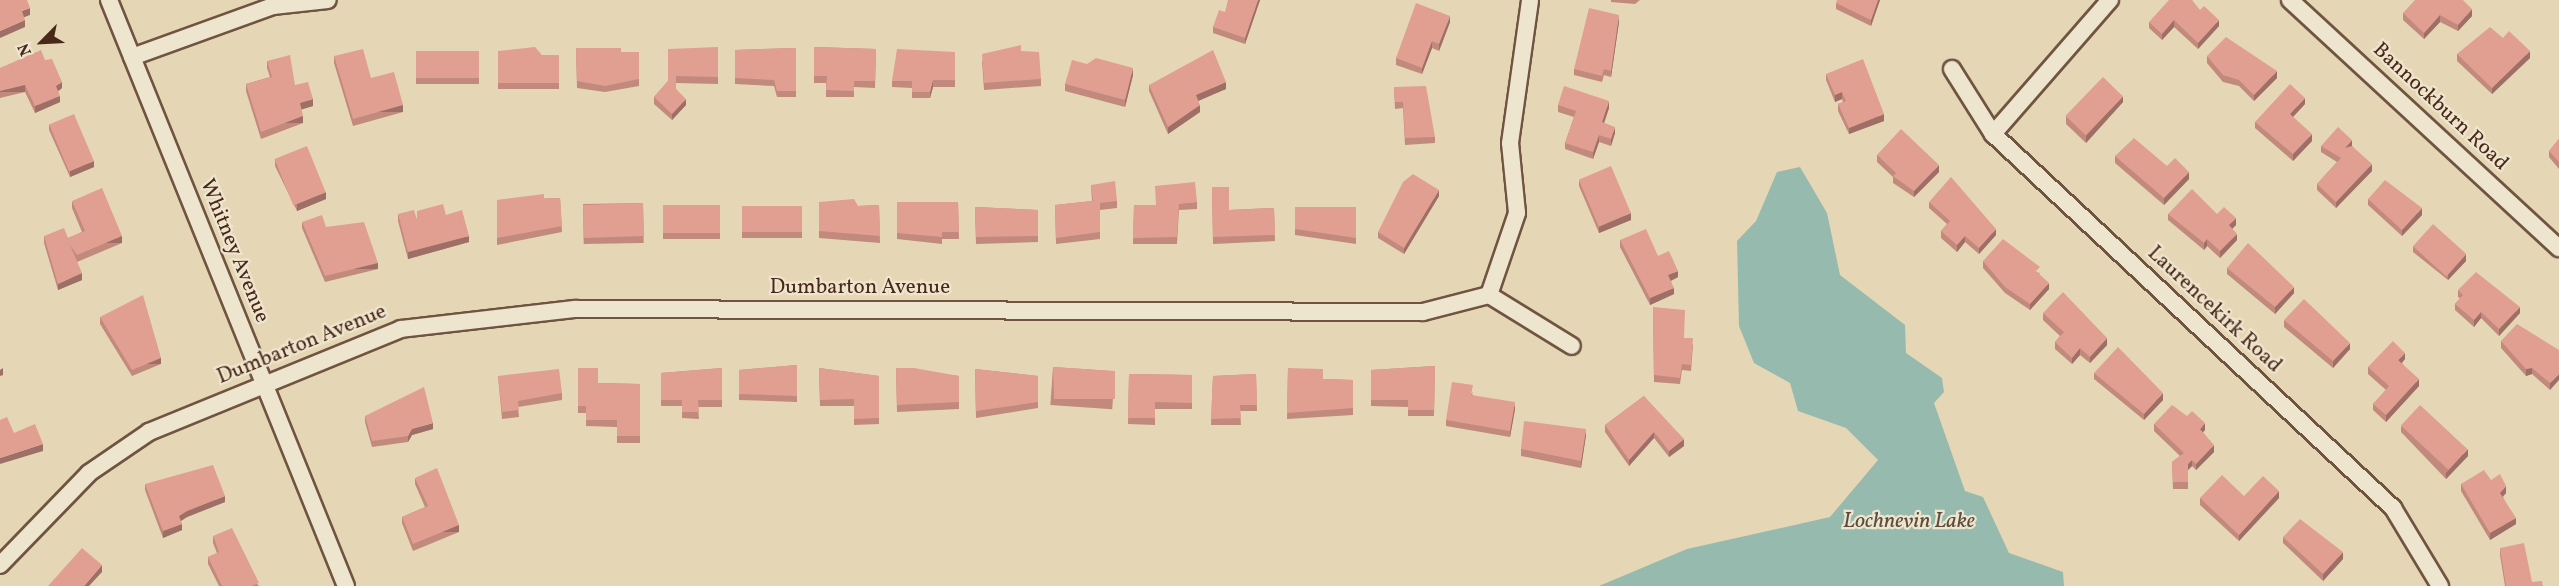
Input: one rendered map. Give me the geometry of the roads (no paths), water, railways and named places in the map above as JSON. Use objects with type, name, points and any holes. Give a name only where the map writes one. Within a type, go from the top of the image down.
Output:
[{"type":"street","name":"Whitney Avenue","points":[[109,0],[346,586]]},
{"type":"street","points":[[132,57],[273,6],[328,0]]},
{"type":"street","points":[[1530,0],[1510,142],[1517,213],[1489,295],[1572,346]]},
{"type":"street","points":[[1993,134],[2110,0]]},
{"type":"street","name":"Bannockburn Road","points":[[2290,0],[2559,248]]},
{"type":"street","name":"Laurencekirk Road","points":[[1952,69],[1993,134],[2392,508],[2440,586]]},
{"type":"street","name":"Dumbarton Avenue","points":[[0,566],[89,473],[149,432],[401,329],[575,309],[1423,312],[1489,295]]},
{"type":"water","name":"Lochnevin Lake","points":[[1800,167],[1827,213],[1840,275],[1905,325],[1906,353],[1942,378],[1944,392],[1934,403],[1965,491],[1983,497],[2009,553],[2063,572],[2064,586],[1599,586],[1687,549],[1830,517],[1878,460],[1846,428],[1798,411],[1790,383],[1754,363],[1739,326],[1737,241],[1756,221],[1777,172]]}]
